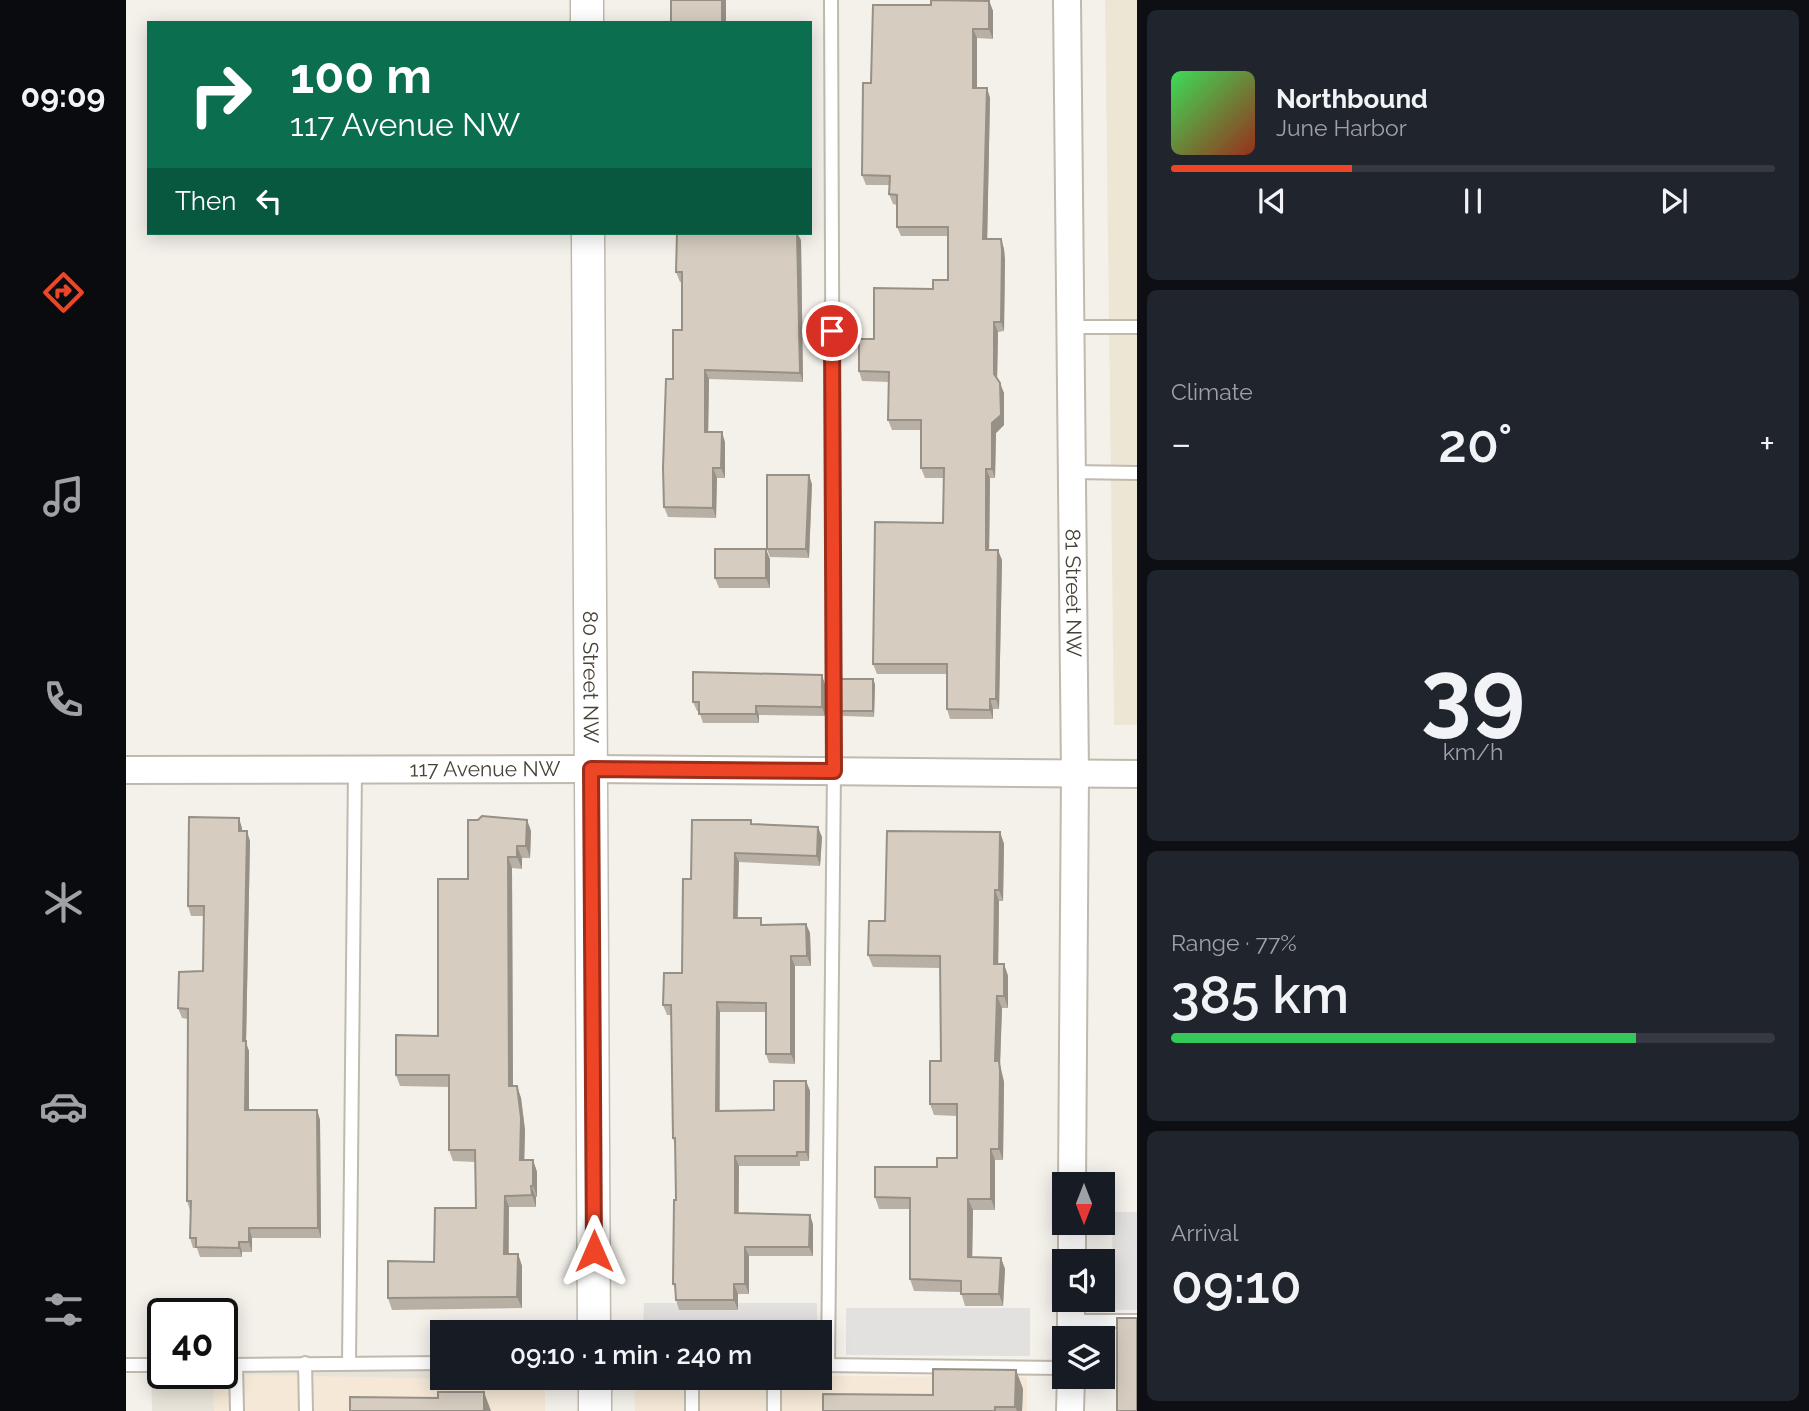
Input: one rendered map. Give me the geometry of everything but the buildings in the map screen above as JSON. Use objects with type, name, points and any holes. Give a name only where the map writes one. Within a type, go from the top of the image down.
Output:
[{"type":"street","points":[[587,0],[587,21]]},
{"type":"street","name":"81 Street NW","points":[[1067,0],[1075,774],[1072,1172]]},
{"type":"street","name":"80 Street NW","points":[[588,235],[594,1320]]},
{"type":"street","name":"117 Avenue NW","points":[[126,770],[591,769],[1137,774]]},
{"type":"street","points":[[1070,1411],[1071,1389]]},
{"type":"street","points":[[595,1390],[595,1411]]},
{"type":"lane","points":[[825,1320],[834,771],[831,0]]},
{"type":"lane","points":[[1070,327],[1137,327]]},
{"type":"lane","points":[[1072,472],[1137,473]]},
{"type":"lane","points":[[349,1363],[355,770]]},
{"type":"lane","points":[[1071,1320],[1137,1321]]},
{"type":"lane","points":[[305,1363],[306,1411]]},
{"type":"lane","points":[[238,1365],[430,1363]]},
{"type":"lane","points":[[126,1365],[147,1365]]},
{"type":"lane","points":[[832,1365],[1052,1368]]},
{"type":"lane","points":[[237,1389],[237,1411]]},
{"type":"lane","points":[[692,1390],[692,1411]]},
{"type":"lane","points":[[774,1390],[774,1411]]},
{"type":"shaded area","points":[[1105,0],[1137,0],[1137,725],[1114,725]]},
{"type":"shaded area","points":[[1115,1212],[1137,1212],[1137,1310],[1115,1310],[1115,1249],[1112,1249]]},
{"type":"shaded area","points":[[644,1303],[817,1303],[817,1320],[643,1320]]},
{"type":"shaded area","points":[[846,1308],[1030,1308],[1030,1356],[846,1355]]},
{"type":"shaded area","points":[[430,1370],[430,1390],[543,1390],[543,1411],[152,1411],[151,1389],[238,1389],[238,1373]]},
{"type":"shaded area","points":[[238,1375],[430,1379],[430,1390],[545,1390],[545,1411],[214,1411],[213,1389],[238,1389]]},
{"type":"shaded area","points":[[832,1376],[1027,1377],[1027,1411],[635,1411],[634,1390],[832,1390]]},
{"type":"route","points":[[594,1251],[591,769],[834,771],[832,331]]}]
